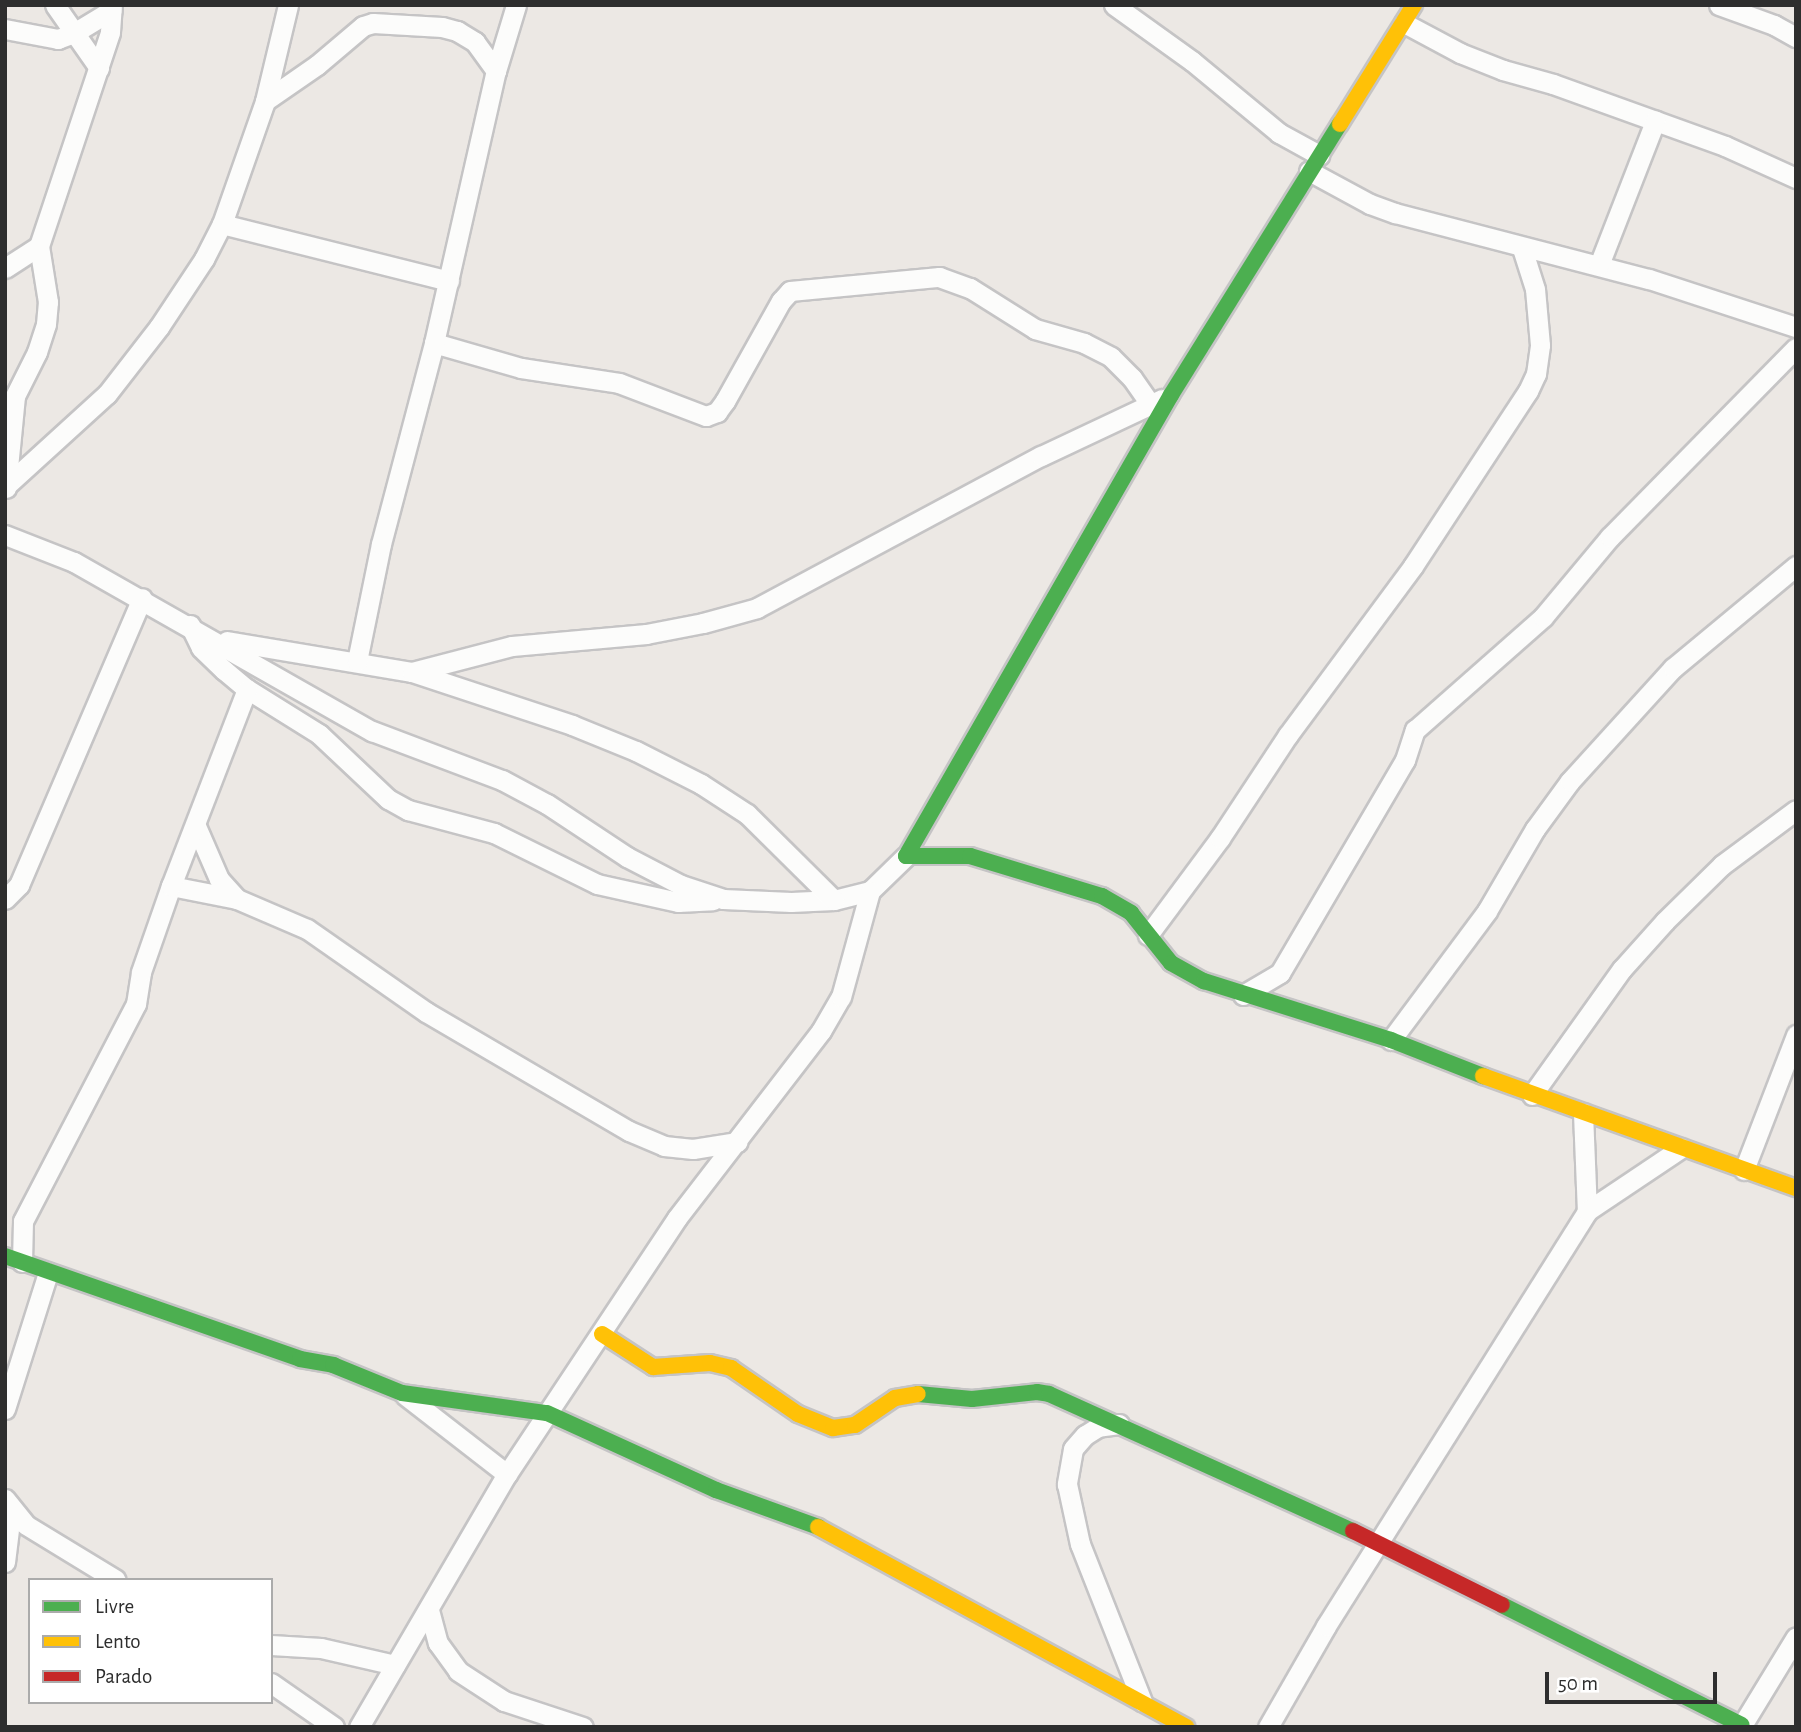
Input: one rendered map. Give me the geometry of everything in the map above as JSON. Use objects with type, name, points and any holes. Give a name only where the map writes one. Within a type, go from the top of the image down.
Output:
[{"type":"street","points":[[55,5],[99,68]]},
{"type":"street","points":[[7,488],[121,377],[204,259],[222,224],[265,102],[288,5]]},
{"type":"street","points":[[357,661],[381,544],[434,343],[496,71],[516,5]]},
{"type":"street","points":[[1114,5],[1192,61],[1314,163],[1370,204],[1522,248],[1649,279],[1796,327]]},
{"type":"street","points":[[190,625],[201,648],[247,689],[319,734],[388,799],[408,810],[494,833],[597,884],[678,902],[723,899],[791,902],[834,900],[870,891],[906,856],[1171,395],[1415,5]]},
{"type":"street","points":[[1719,5],[1774,25],[1796,37]]},
{"type":"street","points":[[5,29],[58,39],[74,33],[112,8]]},
{"type":"street","points":[[7,488],[15,396],[37,352],[46,324],[48,302],[39,246],[99,68],[110,32],[112,8]]},
{"type":"street","points":[[265,102],[317,65],[363,26],[373,23],[442,27],[457,31],[475,42],[496,71]]},
{"type":"street","points":[[1404,23],[1460,53],[1726,146],[1796,178]]},
{"type":"street","points":[[1599,265],[1655,121]]},
{"type":"street","points":[[222,224],[449,281]]},
{"type":"street","points":[[5,268],[39,246]]},
{"type":"street","points":[[1148,935],[1220,838],[1288,735],[1413,566],[1528,391],[1536,374],[1540,345],[1535,289],[1522,248]]},
{"type":"street","points":[[434,343],[521,368],[619,383],[706,416],[717,412],[725,401],[781,301],[790,291],[939,277],[970,288],[1035,329],[1084,343],[1111,357],[1132,378],[1150,404]]},
{"type":"street","points":[[1243,995],[1280,974],[1405,760],[1415,730],[1543,617],[1610,537],[1796,348]]},
{"type":"street","points":[[412,672],[512,646],[646,634],[703,623],[757,608],[1041,456],[1171,395]]},
{"type":"street","points":[[5,535],[74,562],[142,598],[372,731],[502,780],[547,804],[627,857],[681,885],[723,899]]},
{"type":"street","points":[[1391,1040],[1479,923],[1535,829],[1570,781],[1673,668],[1795,567]]},
{"type":"street","points":[[5,899],[19,886],[142,598]]},
{"type":"street","points":[[212,638],[412,672],[572,725],[701,783],[747,814],[834,900]]},
{"type":"street","points":[[247,689],[170,886],[141,972],[139,992],[131,1015],[92,1084],[23,1221],[14,1259],[300,1359],[333,1365],[402,1393],[547,1413],[716,1490],[819,1527],[1142,1701],[1185,1727]]},
{"type":"street","points":[[1532,1095],[1622,969],[1665,921],[1722,865],[1796,810]]},
{"type":"street","points":[[195,826],[219,878],[237,899]]},
{"type":"street","points":[[906,856],[970,856],[1102,896],[1131,913],[1171,963],[1204,981],[1391,1040],[1532,1095],[1796,1188]]},
{"type":"street","points":[[170,886],[237,899],[307,929],[426,1012],[629,1131],[664,1146],[693,1149],[737,1142]]},
{"type":"street","points":[[359,1727],[507,1474],[547,1413],[677,1218],[821,1031],[841,997],[870,891]]},
{"type":"street","points":[[1744,1170],[1796,1035]]},
{"type":"street","points":[[1583,1113],[1587,1211]]},
{"type":"street","points":[[1268,1727],[1378,1543],[1587,1211],[1681,1148]]},
{"type":"street","points":[[5,1230],[23,1221]]},
{"type":"street","points":[[5,1409],[48,1273]]},
{"type":"street","points":[[602,1334],[653,1367],[684,1367],[710,1363],[731,1368],[798,1413],[833,1428],[855,1425],[895,1398],[919,1394],[972,1399],[1037,1392],[1120,1424],[1378,1543],[1742,1726],[1796,1637]]},
{"type":"street","points":[[402,1393],[507,1474]]},
{"type":"street","points":[[1120,1424],[1098,1427],[1085,1435],[1073,1449],[1067,1484],[1080,1544],[1142,1701]]},
{"type":"street","points":[[5,1499],[14,1524],[5,1562]]},
{"type":"street","points":[[14,1524],[112,1578]]},
{"type":"street","points":[[429,1611],[438,1643],[458,1671],[504,1701],[583,1727]]},
{"type":"street","points":[[273,1645],[321,1648],[395,1665]]},
{"type":"street","points":[[273,1684],[334,1727]]},
{"type":"traffic: fast","points":[[906,856],[1171,395],[1340,124]]},
{"type":"traffic: fast","points":[[906,856],[970,856],[1102,896],[1131,913],[1171,963],[1204,981],[1391,1040],[1483,1076]]},
{"type":"traffic: fast","points":[[5,1256],[300,1359],[333,1365],[402,1393],[547,1413],[716,1490],[818,1527]]},
{"type":"traffic: fast","points":[[918,1394],[972,1399],[1037,1392],[1049,1394],[1353,1531]]},
{"type":"traffic: fast","points":[[1502,1605],[1742,1725]]},
{"type":"traffic: slow","points":[[1340,124],[1414,5]]},
{"type":"traffic: slow","points":[[1483,1076],[1796,1188]]},
{"type":"traffic: slow","points":[[602,1334],[653,1367],[710,1363],[731,1368],[798,1414],[833,1428],[855,1425],[895,1398],[918,1394]]},
{"type":"traffic: slow","points":[[818,1527],[1186,1727]]},
{"type":"traffic: jam","points":[[1353,1531],[1502,1605]]}]
